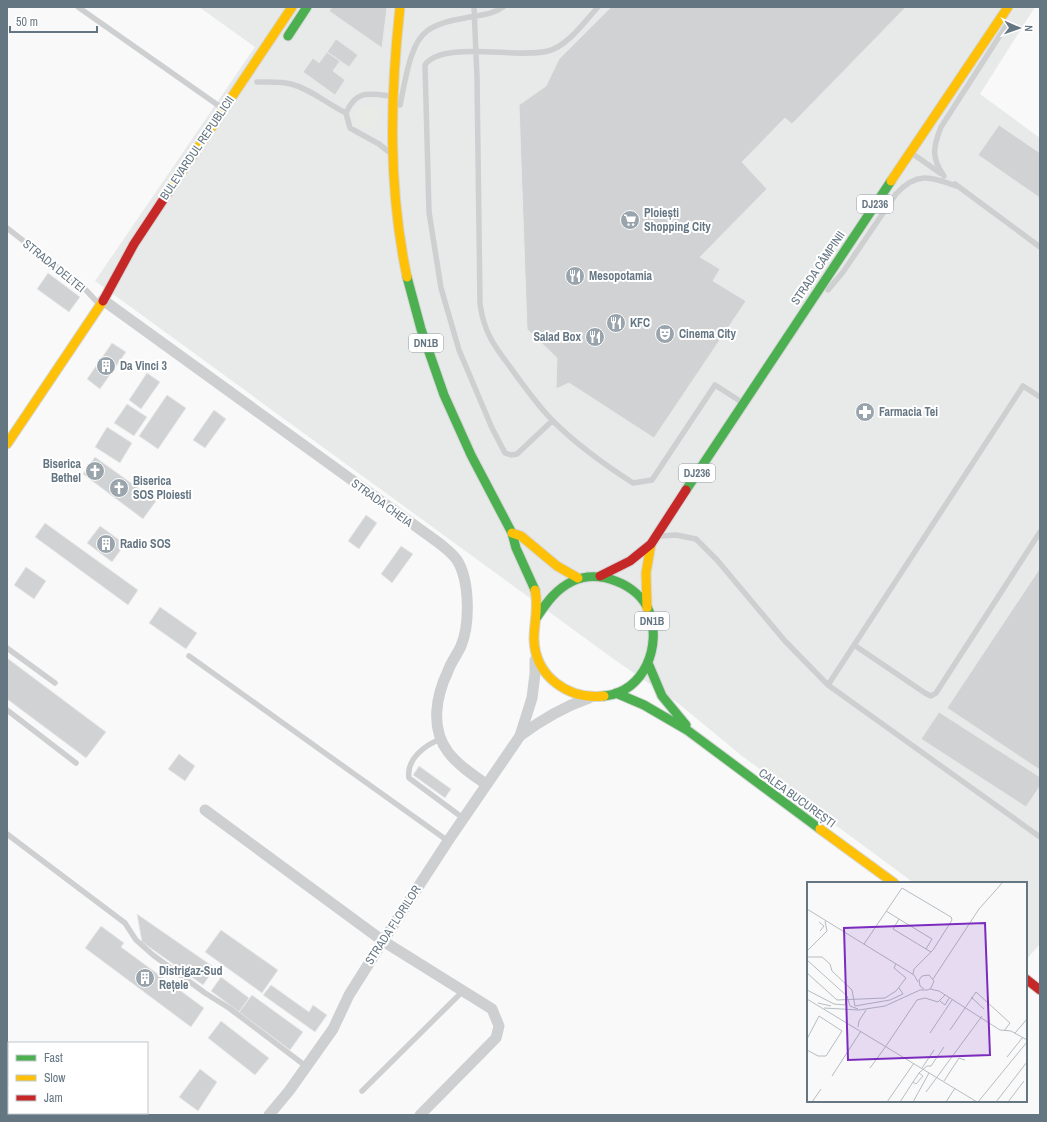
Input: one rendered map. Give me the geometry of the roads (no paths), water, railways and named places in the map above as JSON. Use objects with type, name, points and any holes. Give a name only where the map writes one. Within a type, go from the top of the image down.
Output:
[{"type":"main road","name":"BULEVARDUL REPUBLICII","points":[[101,303],[134,244],[225,110],[292,7]]},
{"type":"main road","points":[[282,44],[307,7]]},
{"type":"main road","name":"DN1B","points":[[400,7],[392,96],[392,156],[399,233],[424,338],[436,375],[469,452],[512,532],[514,542],[533,583],[537,617]]},
{"type":"main road","name":"STRADA CÂMPINII","points":[[654,540],[743,402],[910,152],[1010,11]]},
{"type":"main road","points":[[255,85],[265,69]]},
{"type":"main road","name":"BULEVARDUL REPUBLICII","points":[[7,444],[101,303],[138,255]]},
{"type":"main road","name":"DN1B","points":[[512,532],[521,536],[557,566],[578,578]]},
{"type":"main road","name":"DJ236","points":[[600,576],[630,561],[654,540]]},
{"type":"main road","name":"DJ236","points":[[647,608],[646,572],[654,540]]},
{"type":"main road","name":"DN1B","points":[[600,576],[612,579],[628,587],[641,598],[652,621],[654,635],[653,650],[648,663],[635,681],[616,693],[603,697],[590,698],[565,691],[545,674],[539,663],[535,650],[534,633],[537,617],[543,604],[552,592],[564,584],[578,578],[600,576]]},
{"type":"main road","points":[[648,663],[662,696],[685,724],[687,730]]},
{"type":"main road","points":[[616,693],[644,705],[681,728],[687,730]]},
{"type":"main road","name":"CALEA BUCUREȘTI","points":[[687,730],[713,751],[893,882]]},
{"type":"main road","points":[[1027,980],[1040,990]]},
{"type":"street","name":"STRADA CHEIA","points":[[101,303],[439,543],[456,559],[462,571],[465,584],[466,625],[460,647],[440,690],[436,708],[437,726],[448,752],[457,762],[486,784]]},
{"type":"street","points":[[520,736],[532,698],[535,674],[535,650]]},
{"type":"street","points":[[520,736],[549,716],[572,704],[590,698]]},
{"type":"street","name":"STRADA FLORILOR","points":[[269,1115],[307,1067],[332,1029],[349,995],[383,941],[448,840],[520,736]]},
{"type":"street","points":[[205,810],[383,941],[492,1009],[499,1026],[496,1038],[420,1115]]},
{"type":"lane","points":[[78,7],[225,110]]},
{"type":"lane","points":[[474,7],[481,315],[489,339],[534,400],[552,421],[597,458],[633,483],[652,480],[715,385],[743,402]]},
{"type":"lane","points":[[392,138],[413,51],[420,39],[427,31],[439,25],[491,13],[503,7]]},
{"type":"lane","points":[[552,421],[517,454],[511,455],[501,447],[459,350],[448,319],[436,263],[429,212],[425,65],[429,59],[438,54],[548,51],[569,37],[598,7]]},
{"type":"lane","points":[[1010,11],[1014,7]]},
{"type":"lane","points":[[944,176],[936,166],[934,153],[935,140],[940,127],[1009,22]]},
{"type":"lane","points":[[255,85],[291,84],[309,92],[329,105],[346,113]]},
{"type":"lane","points":[[392,96],[361,94],[354,98],[346,113],[350,128],[379,144],[392,156]]},
{"type":"lane","points":[[910,152],[1040,247]]},
{"type":"lane","points":[[807,306],[829,289],[838,278],[896,194],[905,184],[915,179],[927,177],[940,179],[956,186]]},
{"type":"lane","name":"STRADA DELTEI","points":[[7,228],[101,303]]},
{"type":"lane","points":[[828,685],[1023,386],[1040,397]]},
{"type":"lane","points":[[854,645],[925,693],[931,696],[936,693],[1040,532]]},
{"type":"lane","points":[[654,540],[676,535],[691,538],[699,542],[717,560],[785,642],[828,685],[1040,837]]},
{"type":"lane","points":[[7,648],[55,683]]},
{"type":"lane","points":[[189,656],[448,840]]},
{"type":"lane","points":[[7,710],[76,763]]},
{"type":"lane","points":[[442,739],[422,748],[410,764],[408,773],[409,778],[463,818]]},
{"type":"lane","points":[[7,834],[126,923],[136,940],[153,955],[205,993],[229,1008],[307,1067]]},
{"type":"lane","points":[[362,1091],[463,991]]},
{"type":"place","name":"Ploiești Shopping City","points":[[630,220]]},
{"type":"place","name":"Mesopotamia","points":[[575,276]]},
{"type":"place","name":"KFC","points":[[616,323]]},
{"type":"place","name":"Cinema City","points":[[665,334]]},
{"type":"place","name":"Salad Box","points":[[595,337]]},
{"type":"place","name":"Da Vinci 3","points":[[106,366]]},
{"type":"place","name":"Farmacia Tei","points":[[865,412]]},
{"type":"place","name":"Biserica Bethel","points":[[95,471]]},
{"type":"place","name":"Biserica SOS Ploiesti","points":[[119,488]]},
{"type":"place","name":"Radio SOS","points":[[106,544]]},
{"type":"place","name":"Distrigaz-Sud Rețele","points":[[145,978]]}]
